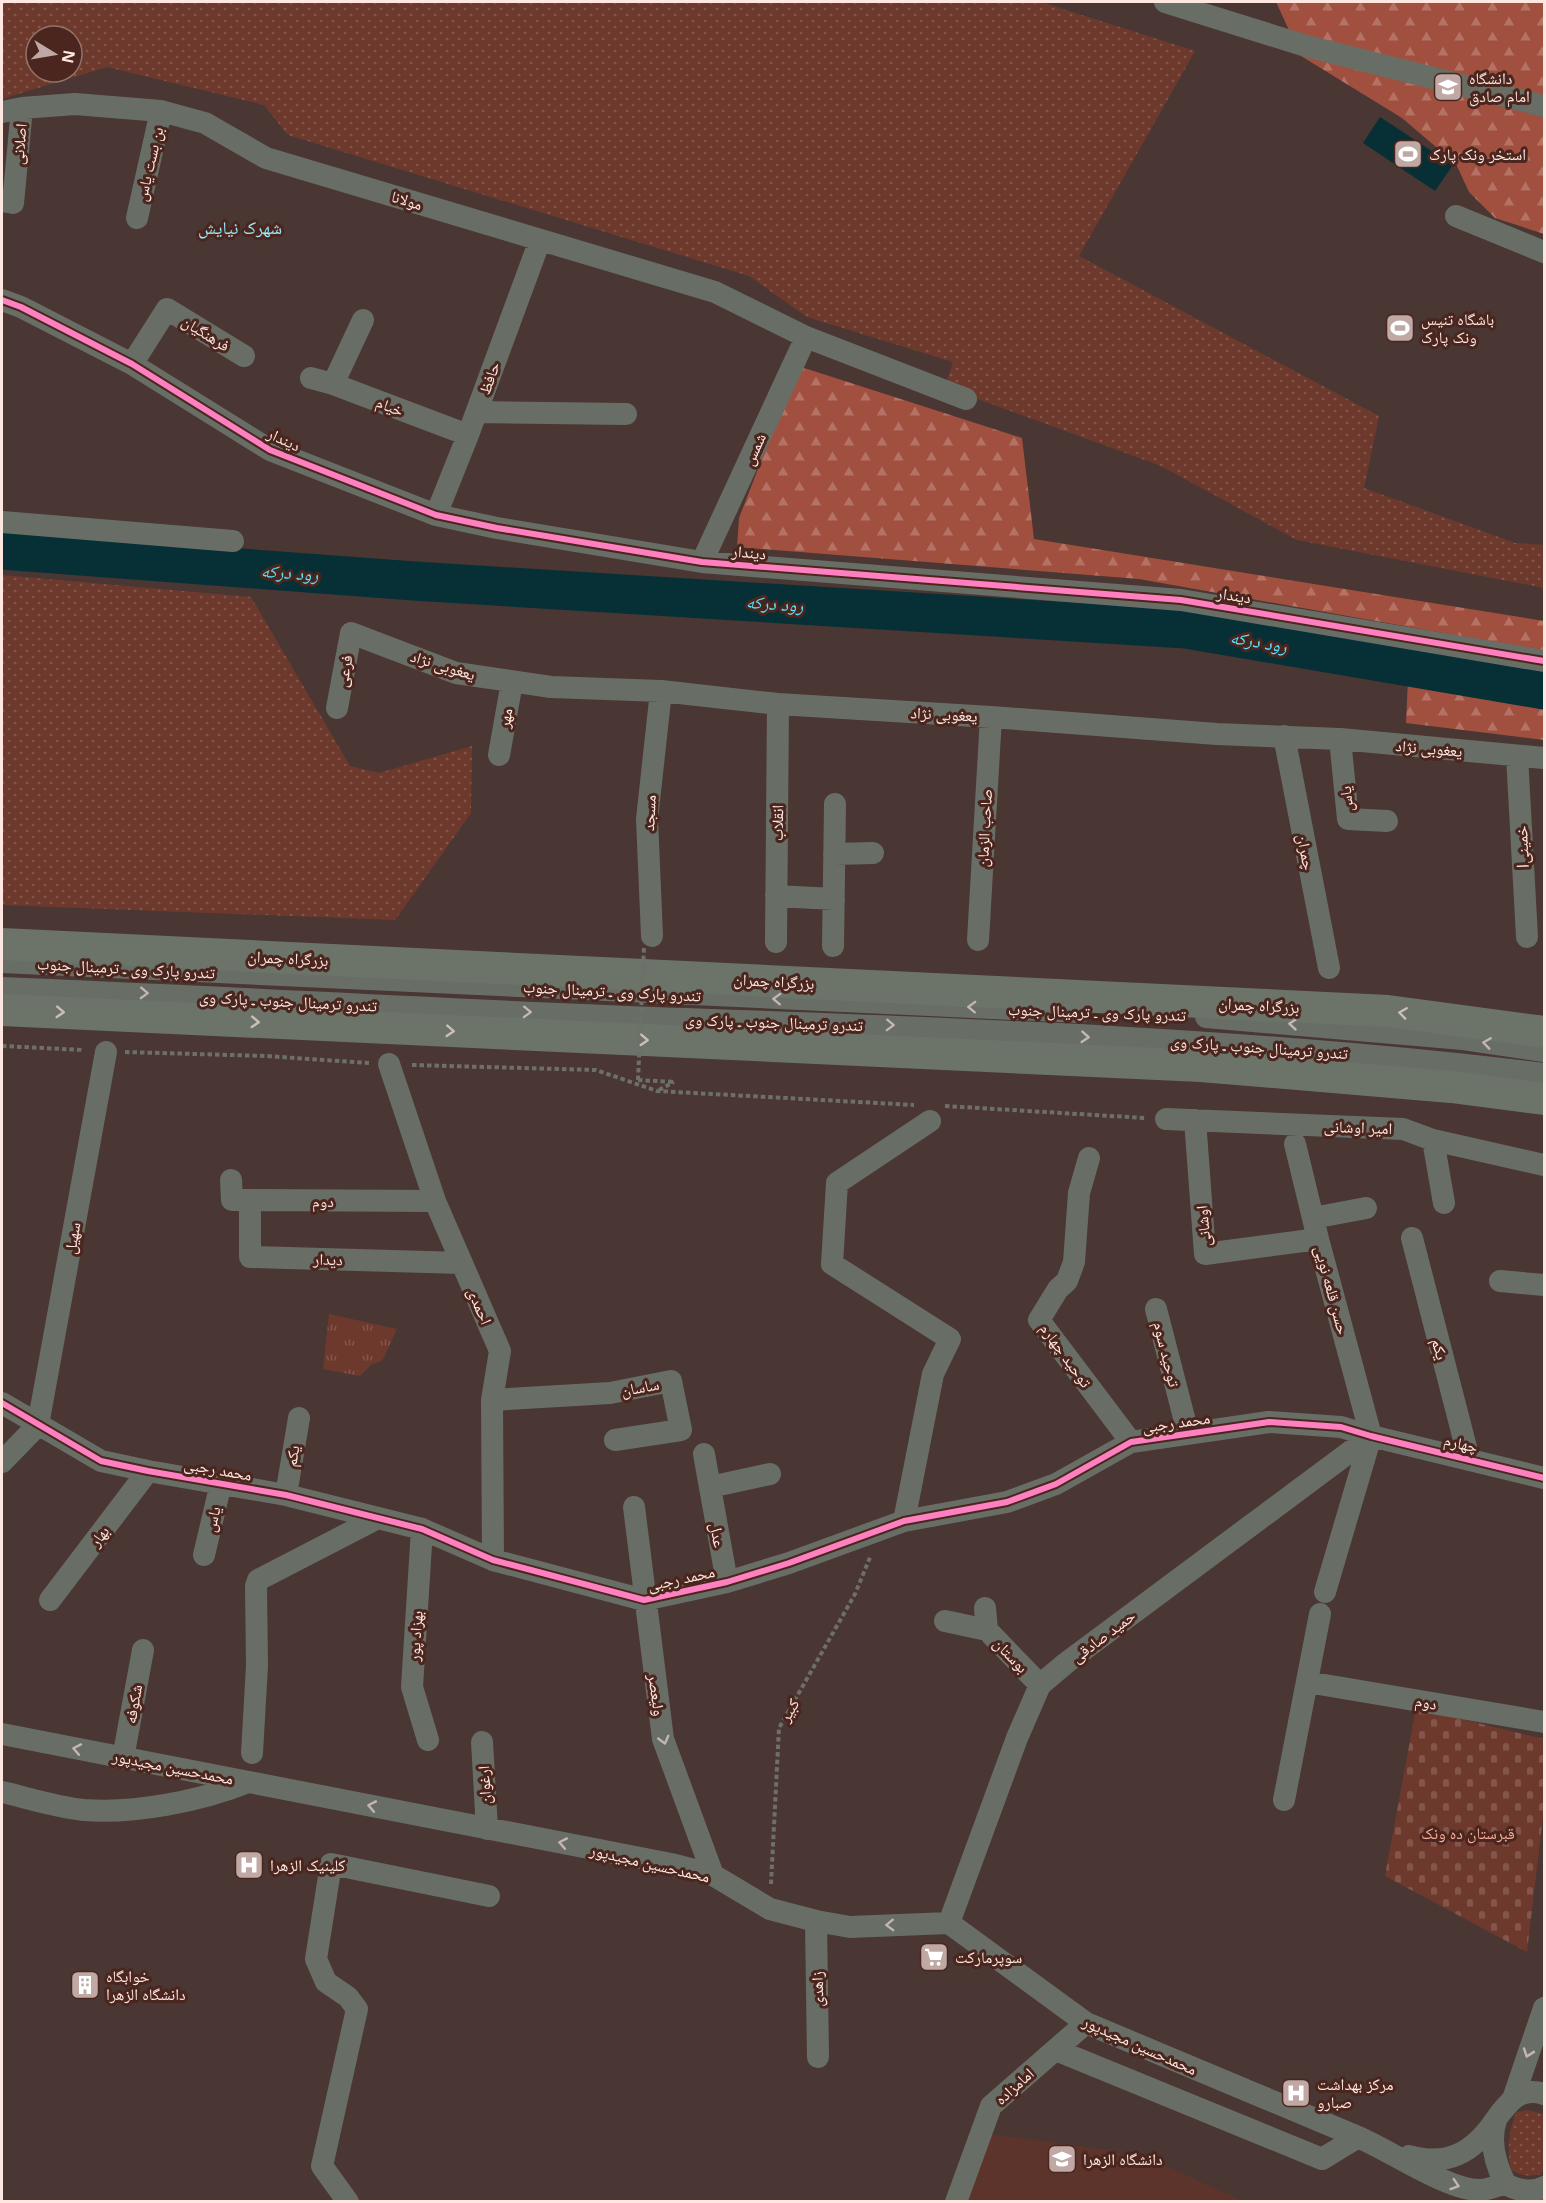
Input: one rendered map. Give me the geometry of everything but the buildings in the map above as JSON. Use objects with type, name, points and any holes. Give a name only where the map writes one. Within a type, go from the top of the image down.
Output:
[{"type":"highway","name":"بزرگراه چمران","points":[[2,944],[1388,1011],[1545,1032]]},
{"type":"highway","points":[[2,1010],[1201,1066],[1451,1087],[1545,1099]]},
{"type":"street","points":[[1166,2],[1306,46],[1545,106]]},
{"type":"street","name":"مولانا","points":[[12,110],[75,104],[161,111],[205,123],[266,158],[715,292],[806,337],[966,399]]},
{"type":"street","name":"اصلانی","points":[[8,202],[12,110]]},
{"type":"street","name":"بن بست یاس","points":[[137,218],[161,111]]},
{"type":"street","points":[[1456,216],[1545,252]]},
{"type":"street","name":"حافظ","points":[[436,515],[477,412],[540,240]]},
{"type":"street","name":"دیندار","points":[[2,300],[21,307],[132,364],[270,450],[436,515],[497,528],[702,562],[1181,600],[1545,661]]},
{"type":"street","name":"فرهنگیان","points":[[132,364],[167,309],[244,356]]},
{"type":"street","points":[[333,384],[363,320]]},
{"type":"street","name":"شمس","points":[[702,562],[806,337]]},
{"type":"street","name":"خیام","points":[[311,378],[333,384],[468,435]]},
{"type":"street","points":[[477,412],[626,414]]},
{"type":"street","points":[[2,522],[233,541]]},
{"type":"street","name":"یعغوبی نژاد","points":[[351,633],[456,673],[550,687],[661,691],[778,704],[1217,734],[1284,736],[1545,758]]},
{"type":"street","name":"فرعی","points":[[337,708],[351,633]]},
{"type":"street","name":"مهر","points":[[499,755],[512,682]]},
{"type":"street","name":"مسجد","points":[[648,942],[647,819],[661,691]]},
{"type":"street","name":"انقلاب","points":[[776,942],[778,704]]},
{"type":"street","name":"صاحب الزمان","points":[[978,940],[991,717]]},
{"type":"street","name":"چمران","points":[[1284,736],[1329,968]]},
{"type":"street","name":"یاس","points":[[1340,740],[1348,819],[1387,821]]},
{"type":"street","name":"lخمینی","points":[[1516,756],[1527,937]]},
{"type":"street","points":[[833,946],[835,804]]},
{"type":"street","points":[[834,854],[873,853]]},
{"type":"street","points":[[776,896],[834,899]]},
{"type":"street","name":"تندرو پارک وی ـ ترمینال جنوب","points":[[2,962],[613,992],[1216,1018],[1463,1040],[1545,1051]]},
{"type":"street","name":"تندرو ترمینال جنوب ـ پارک وی","points":[[2,988],[683,1019],[903,1026],[1258,1045],[1545,1074]]},
{"type":"street","name":"سهیل","points":[[38,1425],[106,1052]]},
{"type":"street","name":"احمدی","points":[[389,1064],[435,1201],[500,1351],[492,1400],[493,1560]]},
{"type":"street","points":[[904,1521],[933,1374],[951,1340],[832,1264],[837,1183],[930,1111]]},
{"type":"street","name":"امیر اوشانی","points":[[1166,1119],[1404,1129],[1433,1140],[1545,1165]]},
{"type":"street","name":"اوشانی","points":[[1195,1120],[1205,1254],[1316,1228]]},
{"type":"street","points":[[1433,1140],[1444,1203]]},
{"type":"street","name":"حسن قلعه نویی","points":[[1295,1144],[1371,1436]]},
{"type":"street","name":"توحید چهارم","points":[[1089,1158],[1079,1193],[1074,1262],[1066,1281],[1058,1289],[1039,1320],[1131,1442]]},
{"type":"street","points":[[231,1180],[231,1200],[250,1201]]},
{"type":"street","name":"دوم","points":[[250,1201],[435,1201]]},
{"type":"street","name":"دیدار","points":[[250,1201],[250,1257],[462,1263]]},
{"type":"street","points":[[1316,1228],[1366,1208]]},
{"type":"street","name":"یکم","points":[[1412,1238],[1469,1459]]},
{"type":"street","points":[[1500,1281],[1545,1285]]},
{"type":"street","name":"توحید سوم","points":[[1156,1309],[1188,1433]]},
{"type":"street","name":"ساسان","points":[[492,1400],[610,1393],[671,1381],[681,1430],[615,1440]]},
{"type":"street","name":"محمد رجبی","points":[[3,1406],[101,1461],[286,1495],[422,1529],[493,1560],[644,1600],[727,1582],[789,1563],[904,1521],[1007,1502],[1056,1484],[1131,1442],[1269,1422],[1341,1427],[1371,1436]]},
{"type":"street","name":"یکم","points":[[286,1495],[299,1418]]},
{"type":"street","points":[[2,1462],[38,1425]]},
{"type":"street","points":[[1284,1800],[1323,1603],[1371,1436]]},
{"type":"street","name":"چهارم","points":[[1371,1436],[1545,1478]]},
{"type":"street","name":"حمید صادقی","points":[[949,1923],[1013,1748],[1040,1685],[1371,1436]]},
{"type":"street","name":"عدل","points":[[704,1454],[727,1582]]},
{"type":"street","name":"بهار","points":[[50,1600],[148,1471]]},
{"type":"street","points":[[710,1487],[770,1474]]},
{"type":"street","name":"یاس","points":[[204,1556],[221,1483]]},
{"type":"street","name":"ولیعصر","points":[[633,1507],[663,1739],[713,1875]]},
{"type":"street","points":[[252,1753],[257,1666],[256,1586],[258,1580],[378,1518]]},
{"type":"street","name":"بهزاد پور","points":[[422,1529],[412,1687],[428,1740]]},
{"type":"street","name":"بوستان","points":[[945,1621],[986,1619],[1040,1685]]},
{"type":"street","name":"شکوفه","points":[[123,1758],[142,1650]]},
{"type":"street","name":"دوم","points":[[1307,1682],[1545,1722]]},
{"type":"street","name":"محمدحسین مجیدپور","points":[[2,1734],[671,1864],[713,1875],[770,1909],[816,1921],[850,1927],[949,1923],[1086,2023],[1384,2148]]},
{"type":"street","name":"ارغوان","points":[[482,1742],[487,1828]]},
{"type":"street","points":[[2,1792],[84,1810],[144,1809],[223,1792],[248,1782]]},
{"type":"street","points":[[348,2202],[322,2166],[357,2009],[348,1997],[326,1982],[316,1959],[331,1864],[489,1896]]},
{"type":"street","name":"زاهدی","points":[[816,1921],[818,2057]]},
{"type":"street","points":[[1513,2099],[1545,2001]]},
{"type":"street","name":"امامزاده","points":[[956,2202],[991,2106],[1086,2023]]},
{"type":"street","points":[[1056,2050],[1322,2159],[1358,2137]]},
{"type":"street","points":[[1384,2148],[1430,2161],[1446,2159],[1468,2149],[1487,2133],[1516,2096],[1529,2091],[1545,2094]]},
{"type":"street","points":[[1496,2119],[1494,2146],[1498,2169],[1505,2183],[1510,2187],[1535,2193]]},
{"type":"street","points":[[1384,2148],[1448,2183],[1460,2187],[1481,2190],[1505,2183]]},
{"type":"path","points":[[648,942],[638,1080],[675,1082],[657,1090]]},
{"type":"path","points":[[2,1046],[106,1052],[266,1056],[389,1064],[596,1070],[657,1090],[930,1111],[1166,1119]]},
{"type":"shaded area","name":"دانشگاه الزهرا","points":[[992,2134],[1110,2150],[1173,2169],[1243,2201],[966,2202]]},
{"type":"green space","points":[[2,2],[1041,2],[1195,51],[1079,256],[1379,416],[1364,488],[1515,543],[1544,545],[1544,588],[1297,540],[1161,466],[945,387],[953,362],[807,317],[749,276],[288,135],[264,105],[107,67],[84,74],[84,24],[24,24],[24,84],[51,84],[2,99]]},
{"type":"green space","name":"دانشگاه امام صادق","points":[[1276,2],[1544,2],[1544,234],[1495,218],[1469,192],[1456,164],[1402,118],[1301,56]]},
{"type":"green space","points":[[798,366],[1022,438],[1034,539],[1544,621],[1544,651],[1139,579],[737,547],[739,518]]},
{"type":"green space","points":[[2,575],[251,597],[350,766],[379,773],[472,746],[471,813],[395,920],[2,905]]},
{"type":"green space","points":[[1408,679],[1544,704],[1544,740],[1406,723]]},
{"type":"green space","points":[[329,1314],[397,1329],[382,1361],[372,1364],[360,1376],[323,1369]]},
{"type":"green space","name":"قبرستان ده ونک","points":[[1416,1708],[1544,1739],[1544,1808],[1527,1952],[1385,1876]]},
{"type":"green space","points":[[1527,2110],[1544,2114],[1544,2168],[1541,2174],[1522,2175],[1511,2170],[1510,2133],[1517,2112]]},
{"type":"water","name":"استخر ونک پارک","points":[[1380,117],[1453,165],[1435,191],[1363,143]]},
{"type":"waterway","name":"رود درکه","points":[[2,550],[414,581],[1186,629],[1544,690]]},
{"type":"cycle path","points":[[2,300],[21,307],[132,364],[270,450],[436,515],[497,528],[702,562],[1181,600],[1544,661]]},
{"type":"cycle path","points":[[2,1403],[101,1461],[286,1495],[422,1529],[493,1560],[644,1600],[727,1582],[789,1563],[904,1521],[1007,1502],[1056,1484],[1131,1442],[1269,1422],[1341,1427],[1544,1478]]},
{"type":"place","name":"دانشگاه امام صادق","points":[[1448,87]]},
{"type":"place","name":"استخر ونک پارک","points":[[1408,154]]},
{"type":"place","name":"باشگاه تنیس ونک پارک","points":[[1400,328]]},
{"type":"place","name":"کلینیک الزهرا","points":[[249,1865]]},
{"type":"place","name":"سوپرمارکت","points":[[934,1957]]},
{"type":"place","name":"خوابگاه دانشگاه الزهرا","points":[[85,1985]]},
{"type":"place","name":"مرکز بهداشت صبارو","points":[[1296,2093]]},
{"type":"place","name":"دانشگاه الزهرا","points":[[1062,2159]]},
{"type":"district","name":"شهرک نیایش","points":[[240,227]]}]
